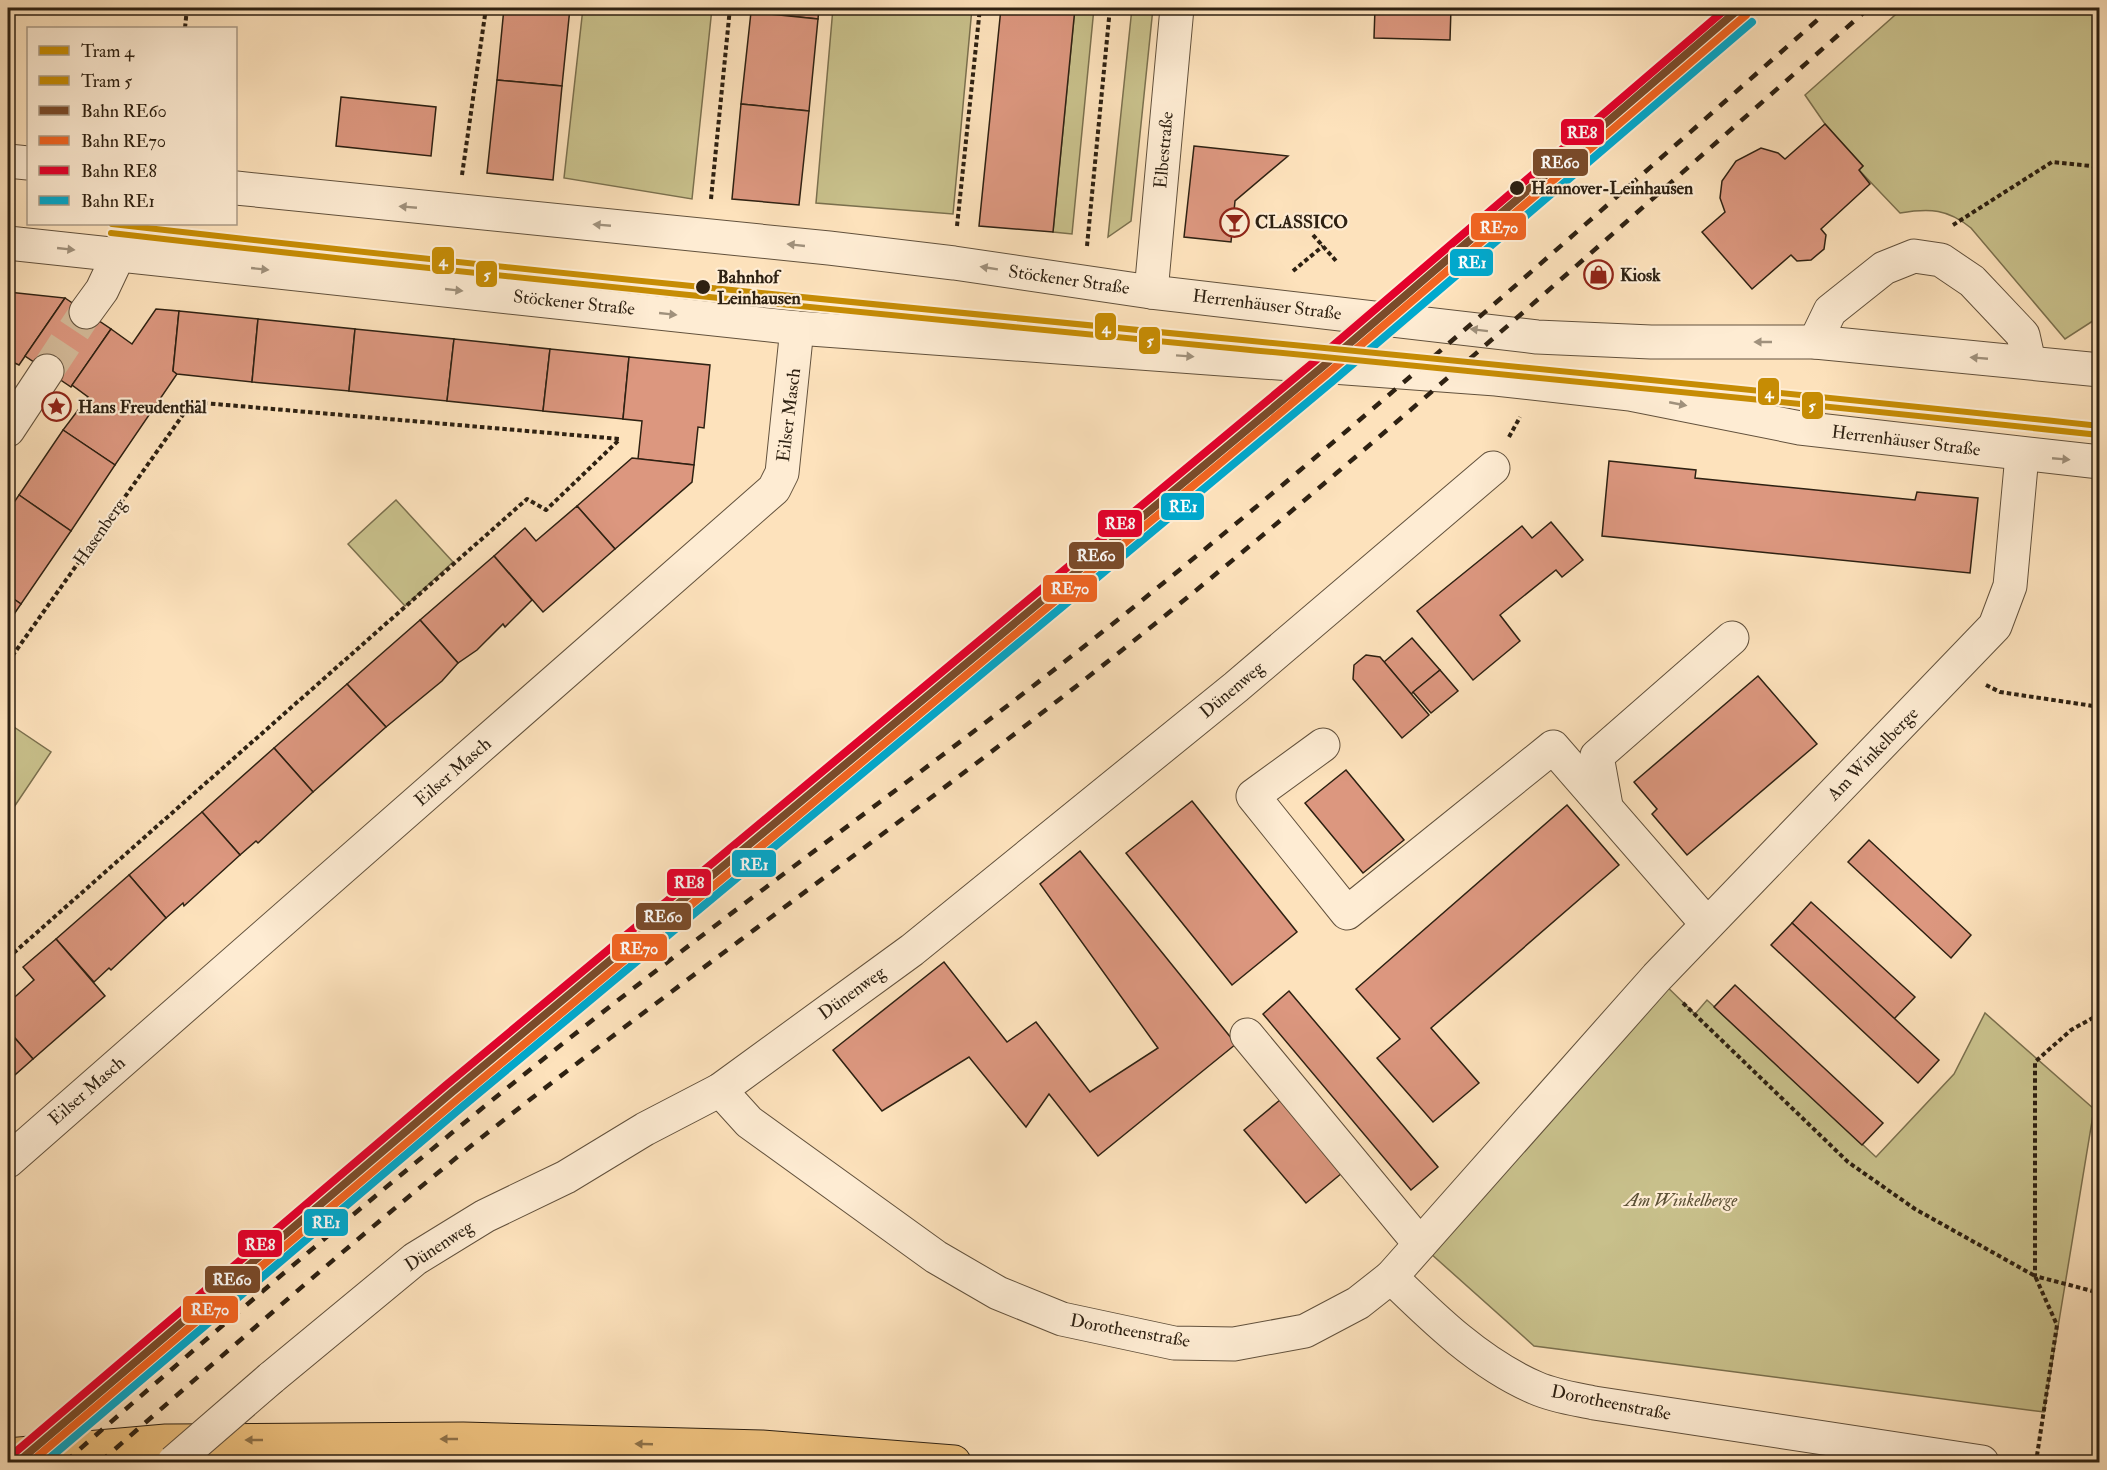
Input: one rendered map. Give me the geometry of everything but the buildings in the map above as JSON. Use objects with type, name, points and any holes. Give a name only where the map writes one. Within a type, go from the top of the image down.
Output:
[{"type":"highway","points":[[8,1455],[165,1441],[463,1439],[762,1447],[954,1462]]},
{"type":"street","name":"Elbestraße","points":[[1151,292],[1177,8]]},
{"type":"street","points":[[8,161],[27,163]]},
{"type":"street","name":"Stöckener Straße","points":[[237,188],[706,235],[954,263],[1151,292]]},
{"type":"street","name":"Stöckener Straße","points":[[8,243],[797,328],[1106,350]]},
{"type":"street","points":[[86,312],[102,290],[119,254]]},
{"type":"street","points":[[1815,342],[1830,311],[1884,268],[1914,256],[1941,260],[1971,281],[2023,335],[2030,362]]},
{"type":"street","name":"Herrenhäuser Straße","points":[[1151,292],[1538,337],[1651,342],[1815,342],[2100,370]]},
{"type":"street","name":"Eilser Masch","points":[[8,1161],[774,489],[782,473],[797,328]]},
{"type":"street","name":"Herrenhäuser Straße","points":[[1106,350],[1496,379],[1607,391],[1800,428],[2022,455],[2100,462]]},
{"type":"street","points":[[8,430],[46,371]]},
{"type":"street","name":"Am Winkelberge","points":[[1391,1277],[1657,977],[1956,670],[1995,626],[2010,586],[2022,455]]},
{"type":"street","name":"Dünenweg","points":[[174,1462],[415,1259],[485,1216],[566,1177],[645,1129],[720,1090],[912,950],[1236,687],[1493,468]]},
{"type":"street","points":[[1606,808],[1597,756],[1732,639]]},
{"type":"street","points":[[1323,745],[1253,796],[1347,913],[1553,747],[1707,924]]},
{"type":"street","points":[[1247,1035],[1420,1244]]},
{"type":"street","name":"Dorotheenstraße","points":[[720,1090],[748,1122],[936,1257],[998,1293],[1062,1320],[1174,1343],[1234,1344],[1305,1331],[1358,1303],[1391,1277],[1433,1318],[1486,1360],[1537,1388],[1594,1403],[1982,1462]]},
{"type":"path","points":[[185,27],[187,8]]},
{"type":"path","points":[[458,212],[486,8]]},
{"type":"path","points":[[706,235],[730,8]]},
{"type":"path","points":[[954,263],[980,8]]},
{"type":"path","points":[[1087,253],[1110,8]]},
{"type":"path","points":[[1914,256],[1966,215],[2052,162],[2100,167]]},
{"type":"path","points":[[1313,235],[1337,262]]},
{"type":"path","points":[[1289,275],[1323,246]]},
{"type":"path","name":"Hasenberg","points":[[8,662],[192,402],[620,439],[546,510],[527,499],[8,958]]},
{"type":"path","points":[[1956,670],[2000,692],[2100,707]]},
{"type":"path","points":[[1657,977],[1848,1162],[1914,1209],[2035,1276],[2100,1293]]},
{"type":"path","points":[[2036,1462],[2057,1324],[2035,1276],[2035,1062],[2071,1030],[2100,1014]]},
{"type":"green space","points":[[583,8],[712,8],[692,199],[564,178]]},
{"type":"green space","points":[[833,8],[972,8],[953,214],[816,203]]},
{"type":"green space","points":[[1075,8],[1094,8],[1072,234],[1053,232]]},
{"type":"green space","points":[[1132,8],[1153,8],[1131,221],[1108,237]]},
{"type":"green space","points":[[1903,8],[2099,8],[2099,317],[2065,339],[1971,228],[1954,217],[1938,212],[1900,213],[1859,170],[1863,166],[1825,124],[1805,95]]},
{"type":"green space","points":[[396,500],[453,562],[405,606],[348,544]]},
{"type":"green space","points":[[8,723],[51,752],[8,816]]},
{"type":"green space","name":"Am Winkelberge","points":[[1657,977],[1695,1014],[1707,1000],[1876,1157],[1954,1074],[1985,1013],[2094,1109],[2044,1412],[1534,1346],[1420,1244]]},
{"type":"tunnel","points":[[47,371],[86,312]]},
{"type":"railway","points":[[65,1462],[280,1276],[499,1094],[711,929],[1027,691],[1238,522],[1494,304],[1831,8]]},
{"type":"railway","points":[[100,1462],[339,1255],[486,1134],[657,1002],[1003,743],[1261,537],[1436,388],[1869,8]]},
{"type":"tram line","name":"4","points":[[121,225],[609,278],[2100,426]]},
{"type":"tram line","name":"5","points":[[111,233],[608,287],[2099,435]]},
{"type":"rail line","name":"RE8","points":[[12,1455],[445,1086],[1315,361],[1727,8]]},
{"type":"rail line","name":"RE60","points":[[18,1462],[451,1093],[1321,368],[1740,8]]},
{"type":"rail line","name":"RE70","points":[[31,1462],[457,1100],[1327,374],[1746,15]]},
{"type":"rail line","name":"RE1","points":[[45,1462],[462,1107],[1333,381],[1752,22]]},
{"type":"place","name":"Hannover-Leinhausen","points":[[1517,188]]},
{"type":"place","name":"CLASSICO","points":[[1234,222]]},
{"type":"place","name":"Kiosk","points":[[1599,275]]},
{"type":"place","name":"Bahnhof Leinhausen","points":[[703,287]]},
{"type":"place","name":"Hans Freudenthal","points":[[57,407]]}]
